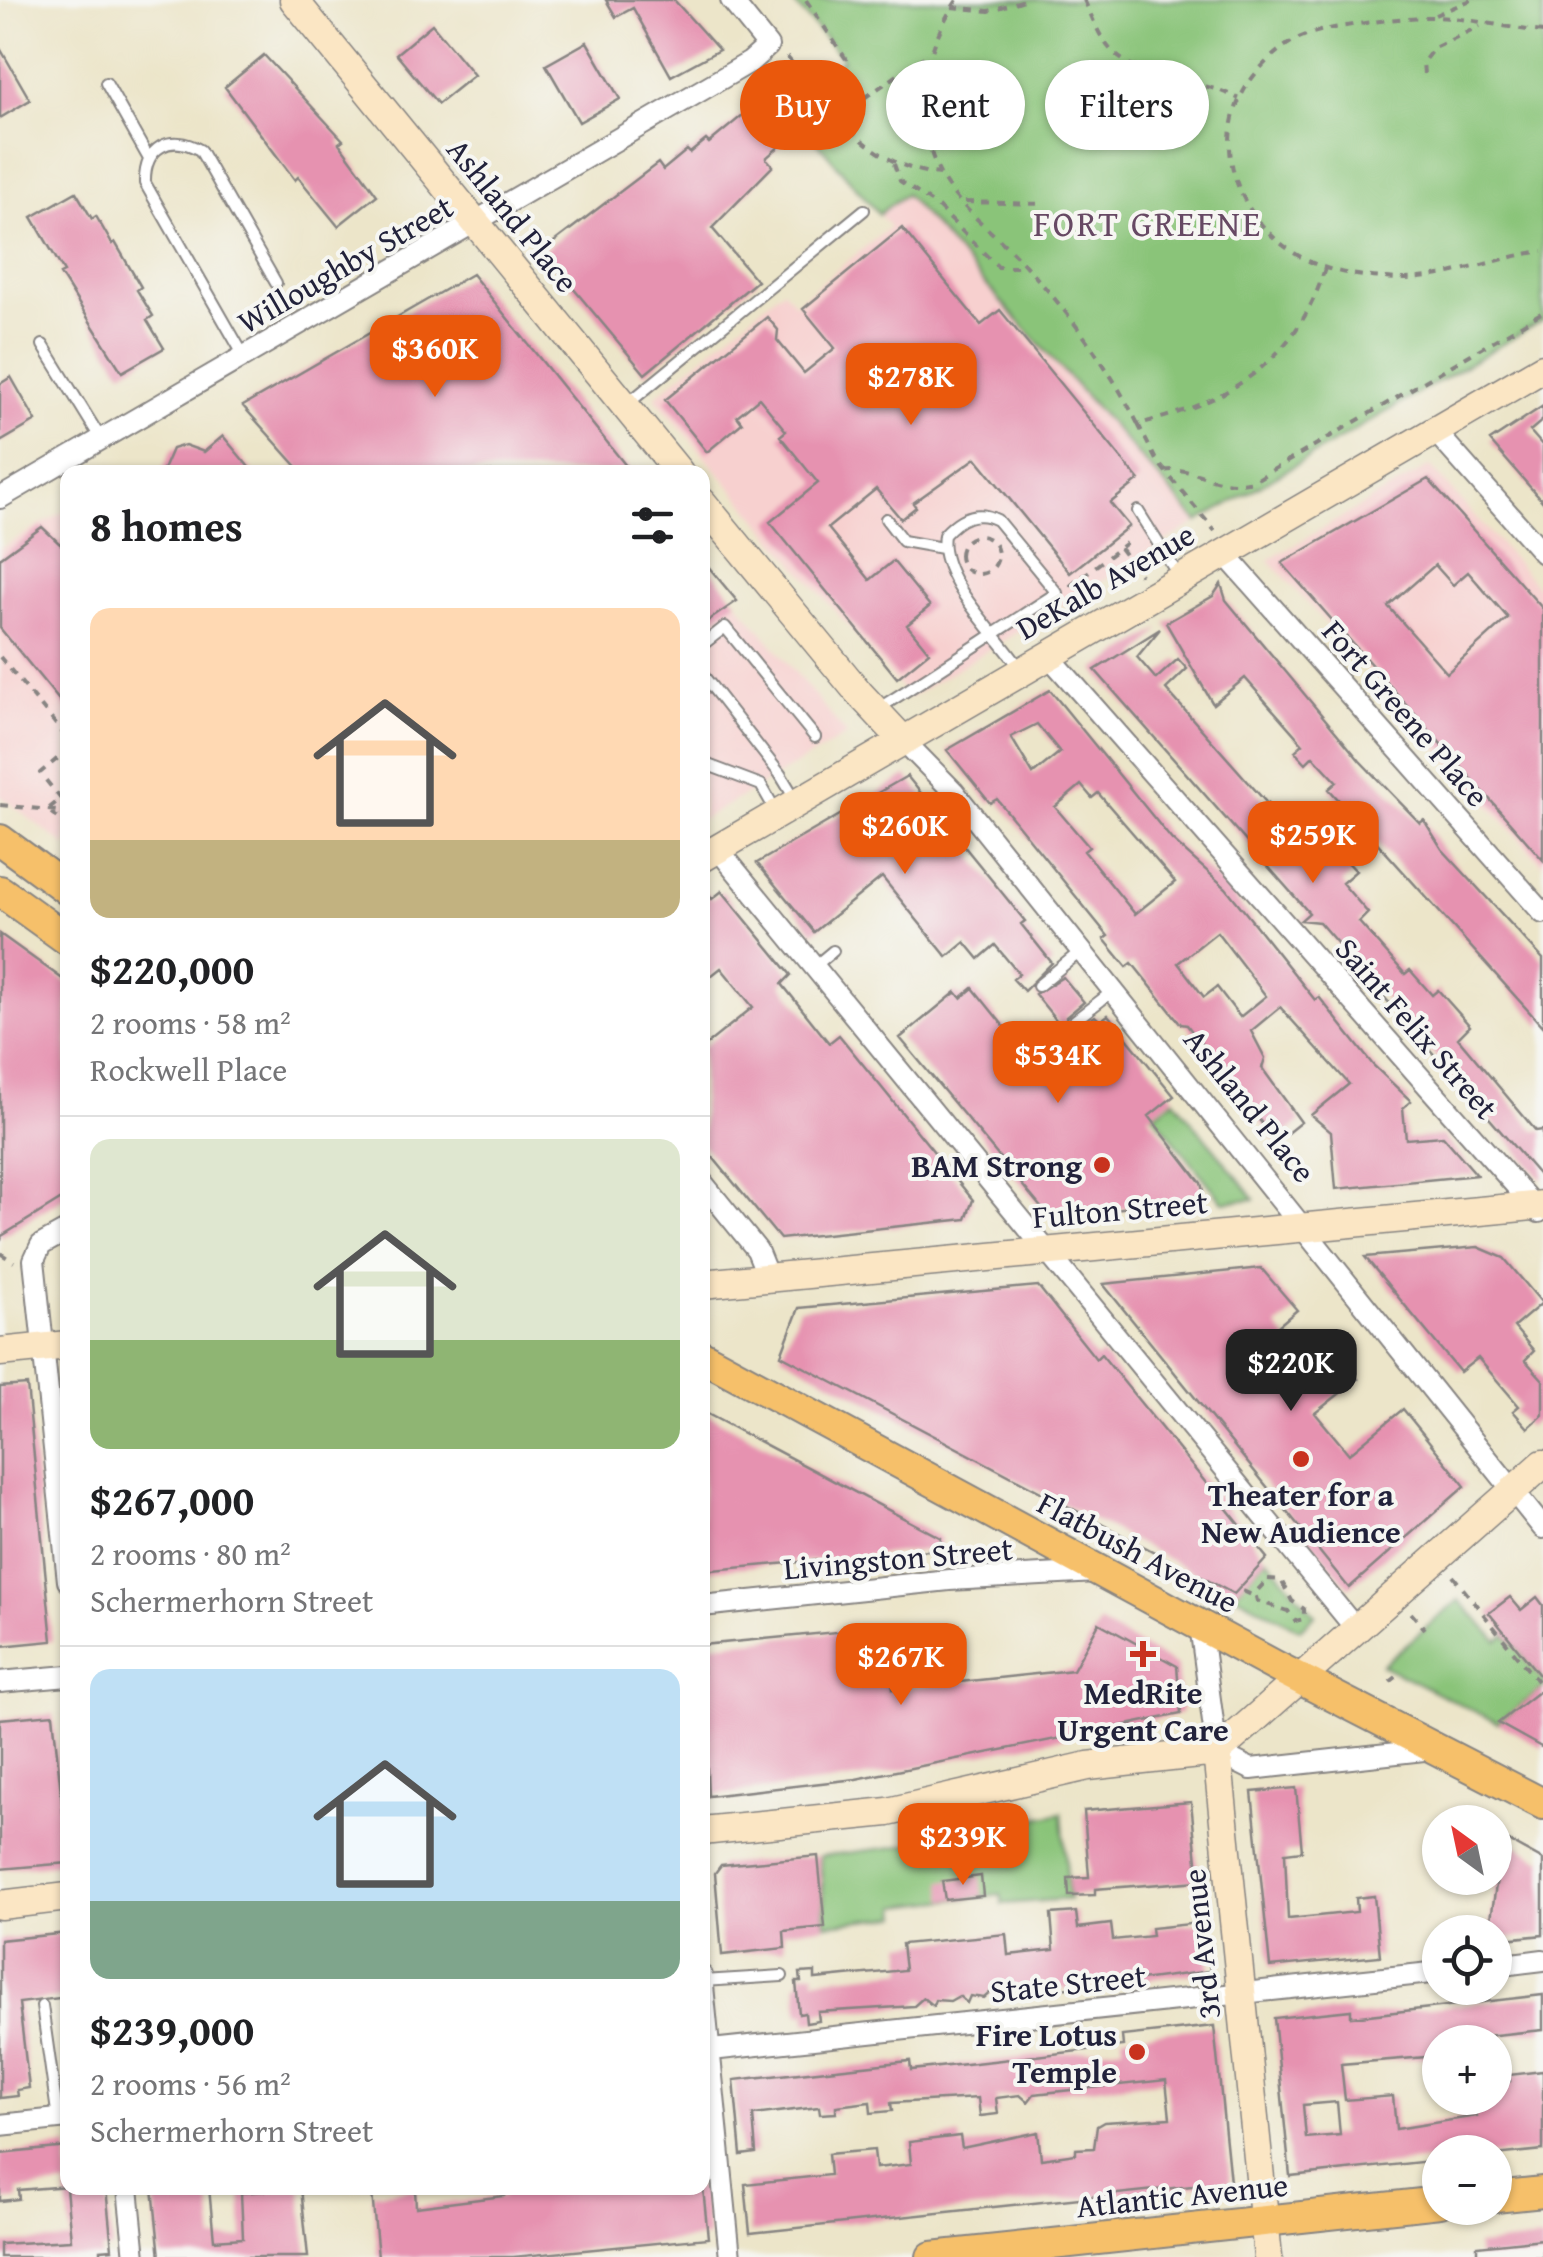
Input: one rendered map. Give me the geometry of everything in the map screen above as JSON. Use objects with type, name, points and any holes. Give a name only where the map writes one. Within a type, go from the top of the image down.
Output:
[{"type":"main road","name":"Ashland Place","points":[[294,0],[672,465]]},
{"type":"main road","name":"DeKalb Avenue","points":[[710,853],[1180,578],[1220,542],[1434,431],[1543,368]]},
{"type":"main road","name":"Ashland Place","points":[[710,512],[902,740]]},
{"type":"main road","points":[[0,840],[60,884]]},
{"type":"main road","points":[[0,891],[60,934]]},
{"type":"main road","name":"Fulton Street","points":[[710,1283],[1540,1209]]},
{"type":"main road","points":[[0,1352],[56,1346]]},
{"type":"main road","name":"Flatbush Avenue","points":[[710,1360],[1099,1572],[1543,1804]]},
{"type":"main road","points":[[710,1830],[888,1812],[1088,1766],[1217,1752],[1543,1464]]},
{"type":"main road","name":"3rd Avenue","points":[[1217,1752],[1268,2257]]},
{"type":"main road","points":[[0,1905],[60,1898]]},
{"type":"main road","points":[[1512,2195],[1543,2192]]},
{"type":"main road","name":"Atlantic Avenue","points":[[932,2257],[1422,2204]]},
{"type":"street","name":"Willoughby Street","points":[[0,498],[750,62],[768,46],[731,0]]},
{"type":"street","points":[[1434,431],[1543,553]]},
{"type":"street","name":"Fort Greene Place","points":[[1220,542],[1543,913]]},
{"type":"street","name":"Saint Felix Street","points":[[1048,655],[1540,1209]]},
{"type":"street","name":"Ashland Place","points":[[902,740],[954,792],[1543,1528]]},
{"type":"street","points":[[710,853],[814,967],[1356,1630]]},
{"type":"street","points":[[710,1192],[757,1250],[768,1277]]},
{"type":"street","points":[[60,1235],[36,1251],[56,1346],[60,1424]]},
{"type":"street","name":"Livingston Street","points":[[710,1605],[950,1580],[1099,1572]]},
{"type":"street","name":"3rd Avenue","points":[[1200,1625],[1217,1752]]},
{"type":"street","points":[[0,1682],[60,1677]]},
{"type":"street","points":[[1217,1752],[1251,1769],[1440,1748]]},
{"type":"street","points":[[1512,1964],[1543,1960]]},
{"type":"street","name":"State Street","points":[[710,2051],[1422,1974]]},
{"type":"street","points":[[710,2085],[730,2257]]},
{"type":"street","points":[[0,2124],[60,2118]]},
{"type":"street","points":[[129,2195],[135,2257]]},
{"type":"lane","points":[[106,83],[148,159],[145,183],[245,357]]},
{"type":"lane","points":[[148,159],[168,142],[185,142],[200,150],[276,283]]},
{"type":"lane","points":[[624,406],[770,282],[864,210]]},
{"type":"lane","points":[[43,345],[102,440]]},
{"type":"lane","points":[[1138,511],[1180,578]]},
{"type":"lane","points":[[875,711],[995,633],[1056,592],[997,520],[985,514],[952,526],[944,535],[942,548],[954,580],[995,633],[1021,670]]},
{"type":"lane","points":[[886,519],[903,541],[942,548]]},
{"type":"lane","points":[[710,638],[725,627],[815,737]]},
{"type":"lane","points":[[710,684],[780,774],[787,808]]},
{"type":"lane","points":[[710,766],[761,785],[787,808]]},
{"type":"lane","points":[[814,967],[833,951]]},
{"type":"lane","points":[[1038,986],[1082,951]]},
{"type":"lane","points":[[1074,1021],[1113,990]]},
{"type":"lane","points":[[710,1978],[782,1976]]},
{"type":"lane","points":[[42,2006],[60,2102]]},
{"type":"path","points":[[806,0],[845,60]]},
{"type":"path","points":[[866,97],[926,56],[956,0]]},
{"type":"path","points":[[952,7],[989,10],[1024,0]]},
{"type":"path","points":[[1084,0],[1116,56],[1157,74],[1217,86],[1239,99]]},
{"type":"path","points":[[1471,0],[1430,17],[1309,34],[1265,64],[1239,99],[1229,143],[1244,200],[1268,232],[1325,268],[1416,278],[1543,251]]},
{"type":"path","points":[[1430,17],[1543,32]]},
{"type":"path","points":[[1424,74],[1423,62],[1434,48],[1482,24]]},
{"type":"path","points":[[926,56],[926,115],[940,174],[1026,266],[1093,350],[1164,471],[1220,542]]},
{"type":"path","points":[[866,140],[894,164],[940,174]]},
{"type":"path","points":[[894,164],[900,181],[938,207],[998,267],[1026,266]]},
{"type":"path","points":[[965,202],[1043,204]]},
{"type":"path","points":[[1138,424],[1217,400],[1258,373],[1297,331],[1325,268]]},
{"type":"path","points":[[1164,471],[1181,468],[1217,484],[1254,481],[1543,312]]},
{"type":"path","points":[[988,537],[998,554],[996,563],[977,572],[962,567],[960,549],[969,540],[988,537]]},
{"type":"path","points":[[1069,587],[1126,543]]},
{"type":"path","points":[[1120,548],[1140,575]]},
{"type":"path","points":[[1077,596],[1085,608]]},
{"type":"path","points":[[0,657],[60,729]]},
{"type":"path","points":[[60,756],[40,772],[60,797]]},
{"type":"path","points":[[47,810],[60,799]]},
{"type":"path","points":[[0,805],[60,811]]},
{"type":"path","points":[[47,810],[60,819]]},
{"type":"path","points":[[997,1558],[988,1553],[998,1548]]},
{"type":"path","points":[[1451,1573],[1538,1681]]},
{"type":"path","points":[[1243,1591],[1302,1621],[1304,1609],[1292,1600],[1281,1580],[1268,1579],[1254,1596]]},
{"type":"path","points":[[1289,1590],[1296,1585]]},
{"type":"path","points":[[1408,1610],[1425,1628]]},
{"type":"path","points":[[1390,1682],[1400,1674]]},
{"type":"shaded area","points":[[904,194],[1198,522],[909,698],[655,397],[783,289],[795,304],[890,227],[879,214]]},
{"type":"shaded area","points":[[1430,466],[1543,593],[1543,865],[1269,560]]},
{"type":"shaded area","points":[[60,514],[60,842],[0,796],[0,549]]},
{"type":"shaded area","points":[[710,569],[847,735],[710,815]]},
{"type":"green space","points":[[791,0],[1543,0],[1543,320],[1198,522],[905,194],[879,214],[824,150],[866,150],[866,60],[843,59]]},
{"type":"green space","points":[[1174,1099],[1255,1199],[1223,1202],[1154,1115]]},
{"type":"green space","points":[[1267,1558],[1315,1615],[1300,1629],[1234,1594]]},
{"type":"green space","points":[[1459,1600],[1498,1641],[1506,1635],[1543,1680],[1543,1688],[1498,1723],[1382,1665]]},
{"type":"green space","points":[[1062,1813],[1069,1899],[1003,1904],[1001,1894],[898,1906],[899,1916],[826,1924],[820,1856],[895,1847]]},
{"type":"building","points":[[606,0],[674,0],[719,50],[671,76],[633,8],[616,17]]},
{"type":"building","points":[[432,24],[474,75],[438,104],[396,54]]},
{"type":"building","points":[[587,42],[620,99],[579,122],[546,65]]},
{"type":"building","points":[[0,48],[30,100],[0,118]]},
{"type":"building","points":[[264,55],[343,140],[339,143],[377,195],[338,226],[298,177],[295,180],[225,87]]},
{"type":"building","points":[[740,117],[740,150],[775,150],[766,158],[773,166],[712,228],[757,281],[645,374],[542,251],[658,163],[663,170],[687,150],[690,153],[706,140],[709,143]]},
{"type":"building","points":[[76,192],[92,219],[96,216],[112,244],[115,242],[141,287],[137,290],[153,316],[147,320],[164,348],[122,372],[60,274],[64,272],[32,217]]},
{"type":"building","points":[[902,228],[981,325],[1000,310],[1139,480],[1110,503],[1129,526],[1070,573],[976,458],[913,503],[916,507],[901,519],[876,489],[828,528],[870,580],[893,561],[930,606],[907,625],[929,652],[897,678],[770,522],[818,483],[780,436],[786,431],[759,398],[737,416],[742,423],[707,452],[665,400],[767,317],[778,330],[777,340],[804,373],[835,348],[803,309]]},
{"type":"building","points":[[472,274],[625,465],[296,465],[243,406]]},
{"type":"building","points":[[11,377],[36,421],[0,442],[0,384]]},
{"type":"building","points":[[1543,406],[1543,420],[1530,431],[1543,446],[1543,502],[1490,441]]},
{"type":"building","points":[[223,436],[247,465],[165,465],[172,449],[185,445],[204,452]]},
{"type":"building","points":[[1428,479],[1543,609],[1543,860],[1282,563]],"holes":[[[1435,565],[1453,585],[1468,572],[1508,618],[1447,673],[1388,606]]]},
{"type":"building","points":[[42,527],[60,544],[60,701],[0,628],[0,558]]},
{"type":"building","points":[[710,569],[737,601],[710,620]]},
{"type":"building","points":[[1221,584],[1226,600],[1360,761],[1420,823],[1424,820],[1442,849],[1543,959],[1543,1027],[1329,789],[1337,782],[1313,756],[1306,763],[1295,751],[1303,744],[1245,678],[1213,704],[1166,623],[1213,596]]},
{"type":"building","points":[[1160,629],[1137,657],[1156,679],[1178,659],[1187,669],[1166,689],[1311,853],[1326,839],[1356,871],[1342,883],[1368,913],[1359,922],[1405,974],[1410,970],[1432,995],[1438,990],[1470,1026],[1458,1038],[1536,1131],[1543,1130],[1543,1180],[1319,922],[1301,920],[1309,913],[1095,670]]},
{"type":"building","points":[[1050,690],[1172,840],[1226,888],[1315,1000],[1319,997],[1373,1065],[1411,1101],[1403,1108],[1406,1139],[1443,1136],[1477,1175],[1336,1189],[1331,1132],[1311,1115],[1349,1084],[1280,1007],[1251,1031],[1265,1058],[1262,1068],[1301,1122],[1276,1142],[1187,1025],[1181,1024],[1132,963],[1127,967],[1104,939],[1108,936],[997,799],[990,803],[947,750]],"holes":[[[1037,724],[1060,752],[1033,774],[1011,737]],[[1081,785],[1092,798],[1098,793],[1175,882],[1135,914],[1084,851],[1089,847],[1055,807]],[[1217,932],[1266,996],[1240,1017],[1217,987],[1204,997],[1178,963]]]},
{"type":"building","points":[[907,776],[1025,921],[1021,924],[1052,963],[1024,991],[1013,979],[1019,974],[995,945],[979,959],[965,942],[947,957],[882,877],[814,932],[757,863]]},
{"type":"building","points":[[722,891],[791,975],[782,984],[829,1043],[839,1035],[973,1200],[966,1219],[780,1239],[710,1154],[710,1042],[753,1007],[721,968],[710,977],[710,897],[712,899]]},
{"type":"building","points":[[0,934],[60,977],[60,1200],[0,1237]]},
{"type":"building","points":[[1063,977],[1084,1002],[1066,1017],[1068,1027],[1076,1029],[1095,1016],[1100,1021],[1108,1015],[1174,1096],[1149,1116],[1201,1183],[1203,1191],[1196,1200],[1067,1214],[1044,1211],[900,1038],[956,992],[961,998],[973,988],[1039,1070],[1074,1042],[1035,994]]},
{"type":"building","points":[[1478,1247],[1504,1258],[1542,1303],[1514,1327],[1534,1351],[1525,1360],[1543,1380],[1543,1415],[1528,1428],[1513,1411],[1519,1406],[1478,1358],[1460,1372],[1365,1257]]},
{"type":"building","points":[[1261,1268],[1297,1310],[1277,1327],[1300,1357],[1325,1338],[1358,1379],[1315,1413],[1349,1454],[1403,1409],[1465,1486],[1349,1588],[1103,1284]]},
{"type":"building","points":[[1038,1286],[1096,1359],[1101,1354],[1267,1558],[1234,1594],[781,1355],[799,1308]]},
{"type":"building","points":[[27,1385],[52,1641],[0,1646],[0,1387]]},
{"type":"building","points":[[710,1415],[941,1538],[939,1549],[710,1570]]},
{"type":"building","points":[[1510,1597],[1521,1610],[1537,1597],[1543,1605],[1543,1680],[1489,1613]]},
{"type":"building","points":[[1099,1623],[1177,1666],[1181,1714],[856,1779],[710,1796],[710,1644],[887,1627],[893,1689],[1073,1670]]},
{"type":"building","points":[[1543,1688],[1543,1748],[1498,1723]]},
{"type":"building","points":[[53,1714],[60,1784],[60,1864],[0,1869],[0,1719]]},
{"type":"building","points":[[1296,1788],[1302,1851],[1285,1853],[1288,1919],[1357,1912],[1356,1898],[1374,1896],[1380,1956],[1270,1967],[1252,1792]]},
{"type":"building","points":[[1191,1802],[1199,1881],[1095,1889],[1095,1895],[1069,1896],[1068,1878],[1089,1877],[1084,1811]]},
{"type":"building","points":[[1512,1843],[1543,1860],[1543,1935],[1512,1938],[1512,1915],[1492,1915],[1495,1895],[1512,1895]]},
{"type":"building","points":[[818,1856],[825,1927],[784,1931],[785,1948],[722,1955],[715,1873],[721,1865]]},
{"type":"building","points":[[981,1876],[983,1896],[945,1900],[942,1881]]},
{"type":"building","points":[[1076,1912],[1078,1928],[1111,1924],[1113,1940],[1152,1936],[1151,1928],[1199,1923],[1200,1931],[1205,1930],[1210,1971],[1079,1988],[1011,1989],[1001,1999],[992,1991],[984,1998],[970,1996],[967,2003],[959,1996],[950,2001],[935,2000],[933,2006],[923,1998],[914,2006],[818,2012],[819,2021],[806,2023],[805,2013],[799,2014],[796,1982],[801,1982],[800,1973],[815,1972],[815,1979],[905,1970],[902,1944],[1006,1934],[1008,1955],[1054,1950],[1051,1914]]},
{"type":"building","points":[[60,1934],[60,1998],[19,2003],[29,2088],[17,2090],[18,2096],[0,2098],[0,1940]]},
{"type":"building","points":[[1543,1995],[1543,2030],[1512,2033],[1512,2025],[1422,2025],[1422,2057],[1341,2064],[1345,2100],[1393,2096],[1396,2129],[1477,2115],[1512,2115],[1512,2075],[1543,2071],[1543,2150],[1512,2153],[1512,2135],[1422,2135],[1422,2162],[1290,2176],[1274,2018],[1351,2010],[1351,2017],[1456,2005],[1512,2005],[1512,1999]],"holes":[[[1337,2102],[1340,2135],[1306,2138],[1303,2105]]]},
{"type":"building","points":[[1214,2026],[1230,2182],[750,2233],[745,2184],[830,2175],[828,2154],[874,2150],[876,2168],[911,2164],[909,2142],[960,2136],[962,2148],[1038,2132],[1041,2159],[1094,2148],[1097,2126],[1104,2122],[1170,2118],[1166,2080],[1034,2094],[1028,2102],[1020,2095],[996,2098],[998,2114],[980,2116],[978,2098],[891,2103],[892,2111],[871,2113],[870,2102],[836,2106],[836,2113],[820,2114],[819,2107],[753,2115],[756,2153],[741,2155],[734,2080],[910,2061],[911,2070],[993,2061],[1123,2046],[1122,2036]]},
{"type":"building","points":[[60,2148],[60,2187],[18,2190],[19,2199],[0,2201],[0,2154]]},
{"type":"building","points":[[67,2195],[107,2195],[112,2249],[101,2250],[101,2257],[0,2257],[0,2244],[71,2240]]},
{"type":"building","points":[[154,2195],[210,2195],[214,2240],[243,2238],[241,2195],[302,2195],[308,2257],[160,2257]]},
{"type":"building","points":[[372,2195],[415,2195],[416,2207],[504,2196],[704,2195],[708,2238],[513,2257],[378,2257]]},
{"type":"building","points":[[1543,2239],[1543,2257],[1477,2257],[1477,2246]]},
{"type":"place","name":"BAM Strong","points":[[1102,1165]]},
{"type":"place","name":"Theater for a New Audience","points":[[1301,1459]]},
{"type":"place","name":"MedRite Urgent Care","points":[[1143,1654]]},
{"type":"place","name":"Fire Lotus Temple","points":[[1137,2052]]},
{"type":"district","name":"FORT GREENE","points":[[1148,223]]}]
